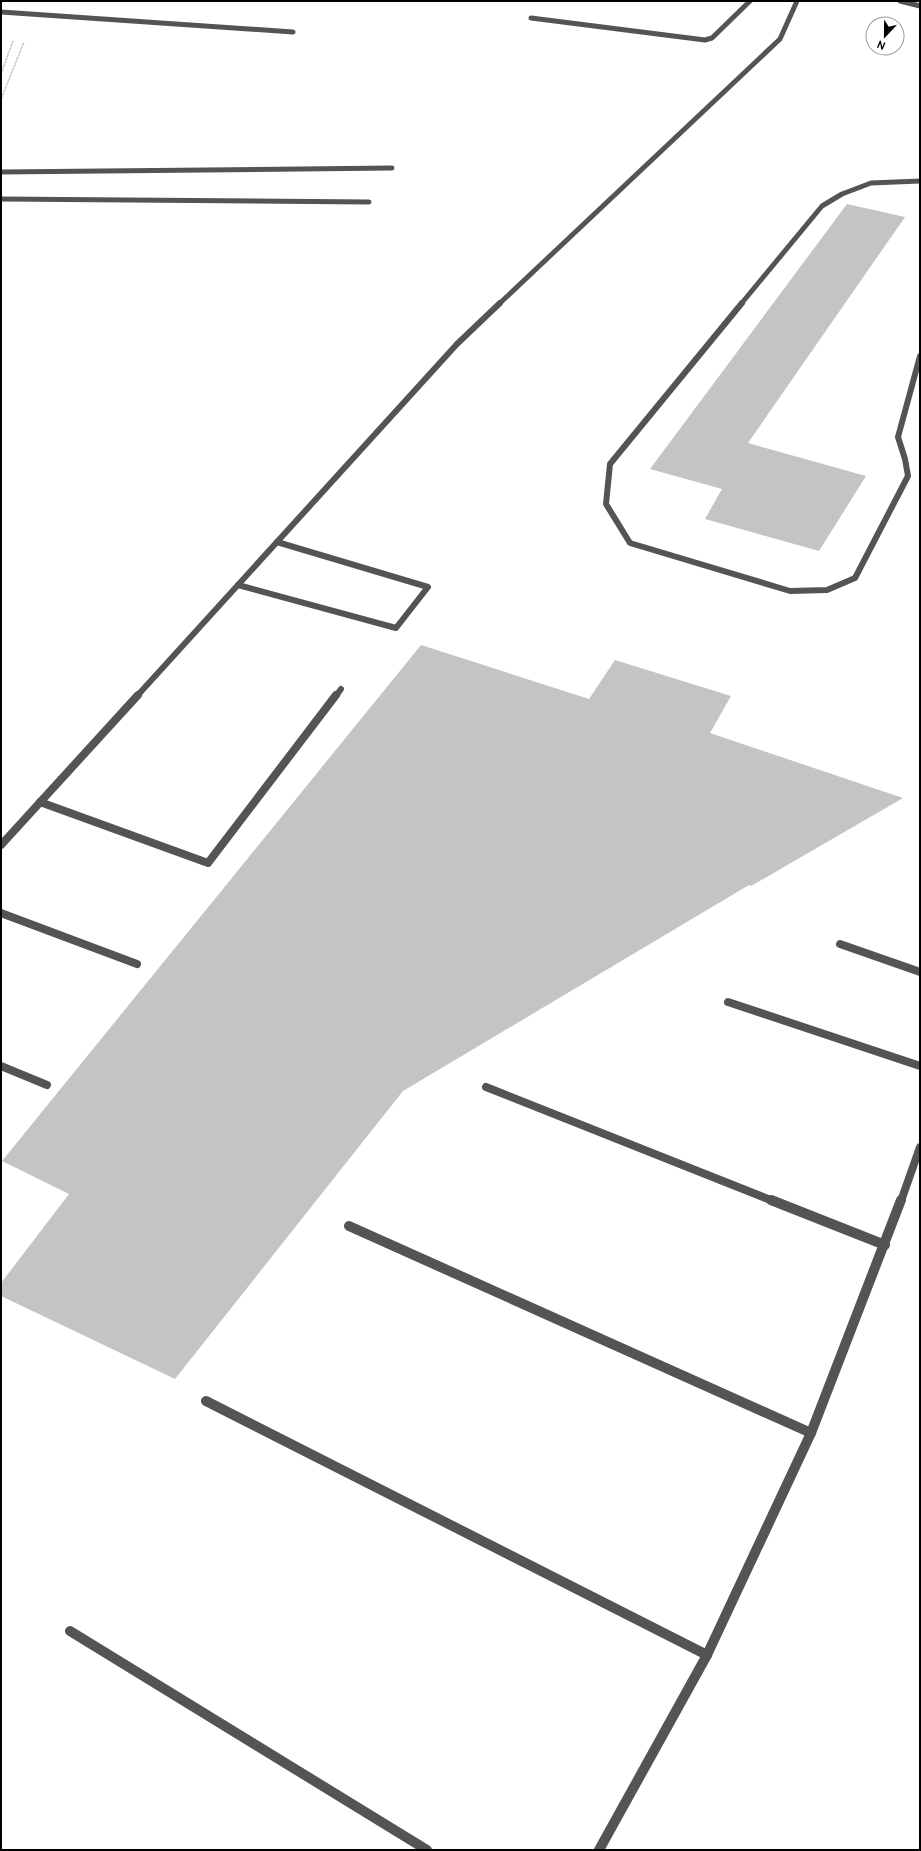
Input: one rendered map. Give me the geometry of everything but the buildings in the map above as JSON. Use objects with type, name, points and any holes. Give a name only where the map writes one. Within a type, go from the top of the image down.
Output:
[{"type":"street","points":[[531,18],[705,40],[712,38],[750,1]]},
{"type":"street","points":[[1,845],[457,344],[780,39],[797,1]]},
{"type":"street","points":[[900,1],[911,2],[920,6]]},
{"type":"street","points":[[1,12],[293,32]]},
{"type":"street","points":[[1,172],[392,168]]},
{"type":"street","points":[[920,181],[871,183],[842,194],[822,206],[610,464],[606,504],[630,543],[790,591],[827,590],[855,578],[908,476],[905,458],[898,437],[920,356]]},
{"type":"street","points":[[1,198],[369,202]]},
{"type":"street","points":[[238,585],[396,628],[428,587],[277,542]]},
{"type":"street","points":[[40,802],[208,863],[341,689]]},
{"type":"street","points":[[1,913],[137,964]]},
{"type":"street","points":[[840,944],[920,972]]},
{"type":"street","points":[[728,1002],[920,1066]]},
{"type":"street","points":[[1,1066],[47,1085]]},
{"type":"street","points":[[486,1087],[885,1246]]},
{"type":"street","points":[[599,1850],[707,1655],[812,1433],[885,1246],[920,1147]]},
{"type":"street","points":[[349,1226],[812,1433]]},
{"type":"street","points":[[206,1401],[707,1655]]},
{"type":"street","points":[[70,1631],[427,1850]]},
{"type":"path","points":[[1,99],[35,15]]}]
